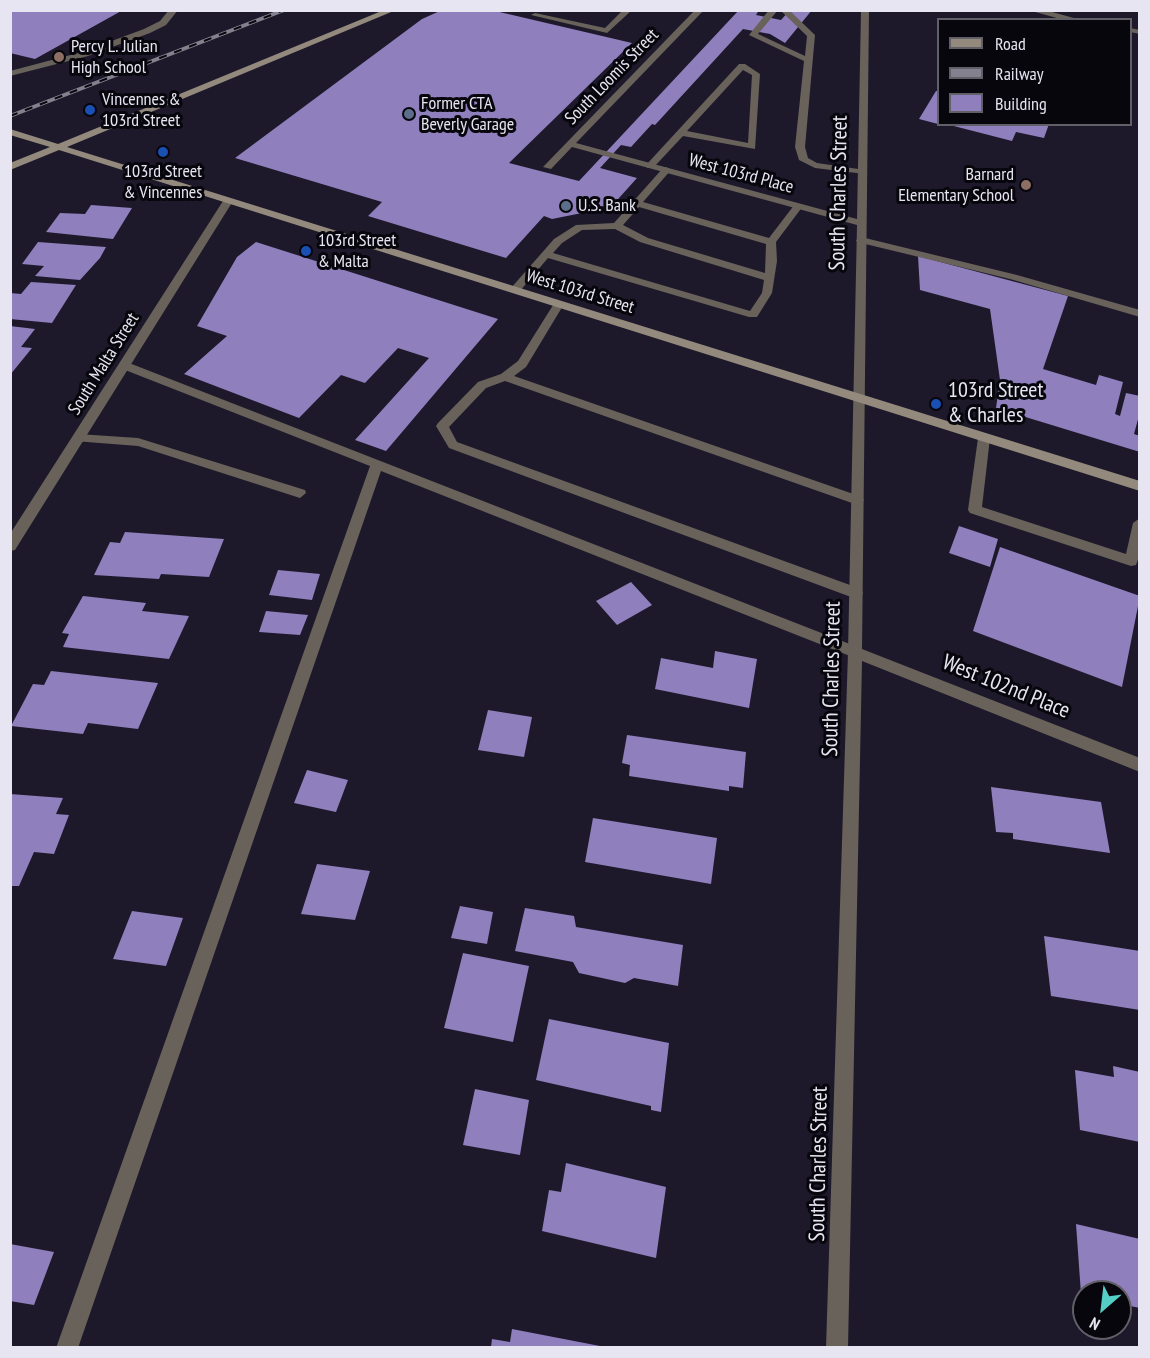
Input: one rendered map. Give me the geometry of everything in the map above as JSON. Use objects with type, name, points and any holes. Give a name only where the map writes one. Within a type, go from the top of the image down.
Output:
[{"type":"main road","points":[[10,167],[392,10]]},
{"type":"main road","name":"West 103rd Street","points":[[10,132],[1140,486]]},
{"type":"main road","points":[[10,175],[21,163]]},
{"type":"street","points":[[10,74],[85,54],[137,35],[163,23],[174,10]]},
{"type":"street","points":[[541,10],[535,15],[608,31],[628,10]]},
{"type":"street","name":"South Loomis Street","points":[[548,167],[700,10]]},
{"type":"street","points":[[774,10],[753,35],[808,60]]},
{"type":"street","points":[[784,10],[811,35],[800,147],[804,160],[814,165],[862,172]]},
{"type":"street","name":"South Charles Street","points":[[837,1347],[855,652],[865,10]]},
{"type":"street","points":[[1032,10],[1068,18]]},
{"type":"street","points":[[650,166],[742,66],[756,74],[752,147],[681,133]]},
{"type":"street","name":"West 103rd Place","points":[[570,144],[862,224]]},
{"type":"street","points":[[617,226],[666,171]]},
{"type":"street","name":"South Malta Street","points":[[10,546],[228,201]]},
{"type":"street","points":[[637,203],[771,242]]},
{"type":"street","points":[[548,255],[753,315],[767,293],[771,242],[798,206]]},
{"type":"street","points":[[515,290],[558,241],[580,227],[617,226],[644,240],[769,278]]},
{"type":"street","points":[[861,240],[1013,277],[1140,314]]},
{"type":"street","points":[[559,304],[522,364],[505,377],[482,385],[442,426],[453,445],[856,592]]},
{"type":"street","name":"West 102nd Place","points":[[124,365],[1140,765]]},
{"type":"street","points":[[505,377],[856,500]]},
{"type":"street","points":[[78,438],[138,442],[300,493]]},
{"type":"street","points":[[984,438],[975,510],[1131,561],[1140,524]]},
{"type":"street","points":[[67,1347],[376,464]]},
{"type":"building","points":[[10,10],[123,10],[35,59],[10,53]]},
{"type":"building","points":[[442,10],[491,10],[632,43],[509,163],[579,181],[739,10],[759,10],[756,15],[781,20],[790,10],[812,10],[785,43],[770,34],[743,29],[655,125],[652,124],[631,147],[621,145],[600,168],[637,178],[610,208],[602,206],[597,210],[552,219],[544,216],[506,258],[368,216],[382,202],[235,158],[422,19]]},
{"type":"building","points":[[936,91],[937,91],[937,124],[919,119]]},
{"type":"building","points":[[954,126],[1048,126],[1044,138],[1016,132],[1012,141]]},
{"type":"building","points":[[91,205],[132,208],[113,239],[46,232],[60,213],[85,214]]},
{"type":"building","points":[[38,242],[106,247],[100,258],[80,280],[35,276],[44,266],[22,264]]},
{"type":"building","points":[[256,242],[498,319],[386,451],[355,440],[429,358],[398,348],[365,383],[341,375],[299,418],[184,374],[227,336],[197,326],[237,257]]},
{"type":"building","points":[[918,256],[1068,296],[1043,369],[1096,385],[1099,375],[1123,382],[1115,414],[1120,416],[1126,393],[1140,396],[1140,412],[1134,434],[1140,436],[1140,452],[996,408],[1000,380],[990,309],[920,290]]},
{"type":"building","points":[[31,282],[76,285],[52,323],[10,319],[10,293],[21,294]]},
{"type":"building","points":[[10,326],[35,329],[21,347],[32,348],[10,375]]},
{"type":"building","points":[[959,526],[998,539],[990,567],[949,553]]},
{"type":"building","points":[[125,532],[224,539],[209,577],[161,574],[159,579],[94,575],[110,542],[120,543]]},
{"type":"building","points":[[1000,547],[1140,596],[1122,687],[973,631]]},
{"type":"building","points":[[278,570],[320,574],[312,600],[269,595]]},
{"type":"building","points":[[631,582],[652,605],[617,625],[596,601]]},
{"type":"building","points":[[83,596],[146,603],[142,611],[189,616],[169,659],[63,647],[69,634],[62,633]]},
{"type":"building","points":[[266,611],[308,615],[300,635],[259,632]]},
{"type":"building","points":[[715,651],[757,659],[749,708],[655,689],[661,658],[713,668]]},
{"type":"building","points":[[51,671],[158,683],[138,729],[88,723],[83,734],[11,726],[33,684],[44,685]]},
{"type":"building","points":[[488,710],[532,717],[524,757],[478,750]]},
{"type":"building","points":[[627,735],[746,752],[743,788],[729,786],[729,791],[629,776],[630,765],[622,763]]},
{"type":"building","points":[[307,770],[348,780],[336,812],[294,803]]},
{"type":"building","points":[[991,787],[1101,802],[1110,853],[1013,839],[1013,833],[996,832]]},
{"type":"building","points":[[10,794],[63,798],[56,814],[69,815],[54,854],[34,852],[19,886],[10,886]]},
{"type":"building","points":[[593,818],[717,838],[711,884],[585,862]]},
{"type":"building","points":[[317,864],[370,871],[355,920],[301,914]]},
{"type":"building","points":[[460,906],[493,912],[487,944],[451,938]]},
{"type":"building","points":[[525,908],[574,916],[576,927],[683,945],[678,986],[634,978],[625,983],[579,973],[573,962],[515,951]]},
{"type":"building","points":[[132,911],[183,918],[166,966],[113,959]]},
{"type":"building","points":[[1044,936],[1140,951],[1140,1010],[1051,996]]},
{"type":"building","points":[[463,953],[529,966],[513,1042],[444,1028]]},
{"type":"building","points":[[549,1019],[669,1043],[661,1112],[651,1110],[651,1106],[536,1080]]},
{"type":"building","points":[[1113,1066],[1140,1072],[1140,1142],[1080,1130],[1075,1070],[1114,1077]]},
{"type":"building","points":[[475,1089],[529,1100],[520,1155],[463,1145]]},
{"type":"building","points":[[566,1163],[666,1187],[656,1258],[542,1231],[549,1190],[561,1192]]},
{"type":"building","points":[[1076,1224],[1140,1239],[1140,1308],[1132,1306],[1132,1280],[1080,1280]]},
{"type":"building","points":[[10,1244],[54,1252],[34,1305],[10,1301]]},
{"type":"building","points":[[512,1329],[600,1347],[491,1347],[492,1339],[510,1342]]},
{"type":"railway","points":[[10,116],[284,10]]},
{"type":"place","name":"Percy L. Julian High School","points":[[59,57]]},
{"type":"place","name":"Vincennes & 103rd Street","points":[[90,110]]},
{"type":"place","name":"Former CTA Beverly Garage","points":[[409,114]]},
{"type":"place","name":"103rd Street & Vincennes","points":[[163,152]]},
{"type":"place","name":"Barnard Elementary School","points":[[1026,185]]},
{"type":"place","name":"U.S. Bank","points":[[566,206]]},
{"type":"place","name":"103rd Street & Malta","points":[[306,251]]},
{"type":"place","name":"103rd Street & Charles","points":[[936,404]]}]
